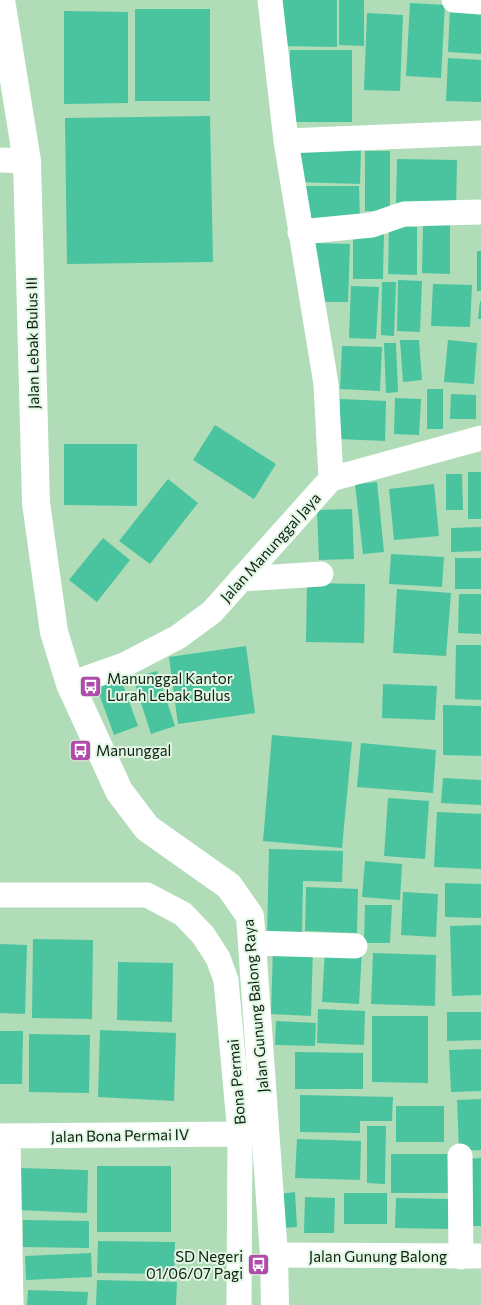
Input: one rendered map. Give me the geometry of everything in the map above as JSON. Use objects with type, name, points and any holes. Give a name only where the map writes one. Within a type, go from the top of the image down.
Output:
[{"type":"street","name":"Jalan Lebak Bulus III","points":[[1,0],[28,161],[36,503],[54,632],[70,684]]},
{"type":"street","points":[[270,0],[286,142],[326,384],[331,479]]},
{"type":"street","points":[[454,0],[481,2]]},
{"type":"street","points":[[286,142],[481,133]]},
{"type":"street","points":[[0,160],[28,161]]},
{"type":"street","points":[[300,232],[372,225],[404,214],[481,212]]},
{"type":"street","name":"Jalan Manunggal Jaya","points":[[70,684],[124,665],[178,637],[212,612],[331,479],[481,438]]},
{"type":"street","points":[[241,579],[321,574]]},
{"type":"street","name":"Jalan Gunung Balong Raya","points":[[70,684],[120,791],[147,828],[229,886],[250,916],[274,1255],[275,1305]]},
{"type":"street","name":"Bona Permai","points":[[0,894],[147,895],[183,914],[203,935],[218,958],[226,980],[240,1134],[239,1305]]},
{"type":"street","points":[[252,943],[355,946]]},
{"type":"street","name":"Jalan Bona Permai IV","points":[[4,1136],[240,1134]]},
{"type":"street","points":[[4,1136],[11,1305]]},
{"type":"street","points":[[460,1156],[471,1256]]},
{"type":"street","name":"Jalan Gunung Balong","points":[[274,1255],[471,1256]]},
{"type":"building","points":[[278,0],[337,0],[337,47],[279,46]]},
{"type":"building","points":[[339,0],[364,0],[364,46],[339,45]]},
{"type":"building","points":[[410,3],[445,5],[441,78],[406,76]]},
{"type":"building","points":[[450,6],[481,8],[481,54],[448,52]]},
{"type":"building","points":[[135,9],[210,9],[210,101],[135,101]]},
{"type":"building","points":[[64,11],[128,12],[128,103],[64,104]]},
{"type":"building","points":[[367,13],[403,15],[400,91],[364,90]]},
{"type":"building","points":[[290,50],[352,50],[352,122],[289,122]]},
{"type":"building","points":[[448,58],[481,60],[481,102],[446,101]]},
{"type":"building","points":[[210,116],[213,262],[67,264],[65,118]]},
{"type":"building","points":[[296,146],[361,148],[360,184],[295,182]]},
{"type":"building","points":[[365,151],[390,151],[390,211],[365,211]]},
{"type":"building","points":[[397,159],[457,160],[456,208],[396,207]]},
{"type":"building","points":[[304,186],[359,186],[360,222],[304,222]]},
{"type":"building","points":[[423,224],[450,225],[450,274],[422,273]]},
{"type":"building","points":[[389,226],[417,227],[417,275],[388,274]]},
{"type":"building","points":[[353,231],[384,232],[383,279],[353,279]]},
{"type":"building","points":[[313,243],[350,244],[348,302],[313,302]]},
{"type":"building","points":[[477,251],[481,251],[481,291],[477,291]]},
{"type":"building","points":[[398,280],[422,281],[420,332],[397,331]]},
{"type":"building","points":[[382,282],[396,282],[394,336],[381,335]]},
{"type":"building","points":[[433,284],[472,285],[470,327],[431,326]]},
{"type":"building","points":[[351,286],[379,287],[376,339],[349,338]]},
{"type":"building","points":[[480,301],[481,319],[478,319]]},
{"type":"building","points":[[400,340],[419,340],[422,380],[403,382]]},
{"type":"building","points":[[448,340],[477,343],[474,384],[444,382]]},
{"type":"building","points":[[384,343],[396,343],[398,392],[386,393]]},
{"type":"building","points":[[342,346],[382,347],[380,391],[340,389]]},
{"type":"building","points":[[427,389],[443,389],[443,429],[427,429]]},
{"type":"building","points":[[451,394],[476,395],[476,419],[450,419]]},
{"type":"building","points":[[395,398],[421,399],[419,435],[394,434]]},
{"type":"building","points":[[340,399],[386,401],[385,441],[339,439]]},
{"type":"building","points":[[215,425],[276,464],[254,499],[193,460]]},
{"type":"building","points":[[64,444],[137,444],[137,506],[64,505]]},
{"type":"building","points":[[468,472],[481,472],[481,519],[468,519]]},
{"type":"building","points":[[446,474],[462,474],[463,510],[446,510]]},
{"type":"building","points":[[168,479],[198,503],[150,564],[119,541]]},
{"type":"building","points":[[377,482],[384,552],[363,554],[355,484]]},
{"type":"building","points":[[434,484],[439,536],[394,540],[389,489]]},
{"type":"building","points":[[352,509],[354,559],[319,560],[317,510]]},
{"type":"building","points":[[481,527],[481,551],[451,552],[451,528]]},
{"type":"building","points":[[103,538],[130,560],[97,602],[69,580]]},
{"type":"building","points":[[391,554],[444,557],[442,587],[389,584]]},
{"type":"building","points":[[455,558],[481,558],[481,589],[455,589]]},
{"type":"building","points":[[307,583],[365,584],[364,643],[306,642]]},
{"type":"building","points":[[397,589],[451,593],[446,656],[393,653]]},
{"type":"building","points":[[459,594],[481,594],[481,634],[458,633]]},
{"type":"building","points":[[456,645],[481,645],[481,700],[455,699]]},
{"type":"building","points":[[246,646],[255,713],[178,724],[169,657]]},
{"type":"building","points":[[157,671],[175,726],[151,734],[133,678]]},
{"type":"building","points":[[121,679],[138,726],[114,735],[97,688]]},
{"type":"building","points":[[383,684],[437,686],[435,720],[382,718]]},
{"type":"building","points":[[443,705],[481,706],[481,756],[443,755]]},
{"type":"building","points":[[272,735],[352,742],[342,848],[263,841]]},
{"type":"building","points":[[361,743],[436,750],[433,793],[357,787]]},
{"type":"building","points":[[443,778],[481,780],[481,805],[441,803]]},
{"type":"building","points":[[388,798],[429,801],[425,859],[384,856]]},
{"type":"building","points":[[437,812],[481,814],[481,869],[434,867]]},
{"type":"building","points":[[269,849],[343,851],[342,882],[303,881],[302,936],[267,935]]},
{"type":"building","points":[[365,861],[402,864],[400,900],[362,897]]},
{"type":"building","points":[[445,883],[481,884],[481,918],[445,917]]},
{"type":"building","points":[[306,887],[358,889],[357,933],[305,931]]},
{"type":"building","points":[[403,892],[438,894],[436,937],[401,935]]},
{"type":"building","points":[[365,905],[392,905],[390,943],[364,943]]},
{"type":"building","points":[[481,925],[481,995],[452,996],[450,926]]},
{"type":"building","points":[[33,939],[93,940],[92,1019],[32,1018]]},
{"type":"building","points":[[0,944],[27,945],[25,1014],[0,1013]]},
{"type":"building","points":[[273,947],[313,948],[311,1016],[271,1014]]},
{"type":"building","points":[[325,949],[362,951],[359,1004],[322,1002]]},
{"type":"building","points":[[373,953],[436,955],[435,1006],[371,1004]]},
{"type":"building","points":[[118,962],[173,963],[172,1022],[117,1020]]},
{"type":"building","points":[[318,1009],[365,1011],[364,1045],[317,1043]]},
{"type":"building","points":[[447,1012],[481,1012],[481,1040],[447,1041]]},
{"type":"building","points":[[372,1016],[428,1016],[428,1083],[372,1082]]},
{"type":"building","points":[[276,1021],[316,1023],[315,1046],[275,1045]]},
{"type":"building","points":[[100,1030],[176,1033],[174,1101],[98,1097]]},
{"type":"building","points":[[0,1031],[23,1031],[22,1084],[0,1084]]},
{"type":"building","points":[[29,1034],[90,1035],[89,1093],[29,1092]]},
{"type":"building","points":[[481,1049],[481,1091],[451,1092],[449,1050]]},
{"type":"building","points":[[295,1052],[363,1053],[363,1089],[295,1089]]},
{"type":"building","points":[[300,1095],[393,1097],[392,1121],[360,1121],[360,1133],[300,1132]]},
{"type":"building","points":[[481,1099],[481,1150],[459,1151],[457,1100]]},
{"type":"building","points":[[396,1106],[444,1106],[444,1142],[396,1142]]},
{"type":"building","points":[[367,1126],[386,1126],[385,1184],[367,1183]]},
{"type":"building","points":[[297,1139],[361,1141],[360,1180],[295,1178]]},
{"type":"building","points":[[391,1154],[451,1154],[451,1193],[391,1193]]},
{"type":"building","points":[[481,1158],[481,1226],[467,1226],[465,1159]]},
{"type":"building","points":[[97,1166],[171,1166],[171,1232],[97,1232]]},
{"type":"building","points":[[18,1168],[88,1170],[87,1213],[16,1210]]},
{"type":"building","points":[[295,1192],[297,1227],[282,1228],[279,1194]]},
{"type":"building","points":[[344,1193],[387,1193],[387,1224],[344,1224]]},
{"type":"building","points":[[305,1197],[335,1198],[334,1233],[304,1233]]},
{"type":"building","points":[[396,1198],[450,1199],[450,1229],[395,1228]]},
{"type":"building","points":[[23,1220],[89,1221],[89,1248],[23,1247]]},
{"type":"building","points":[[98,1241],[175,1242],[174,1274],[97,1273]]},
{"type":"building","points":[[91,1253],[92,1277],[26,1280],[25,1256]]},
{"type":"building","points":[[97,1280],[177,1282],[176,1305],[96,1305]]},
{"type":"building","points":[[28,1290],[88,1292],[87,1305],[27,1305]]},
{"type":"place","name":"Manunggal Kantor Lurah Lebak Bulus","points":[[91,687]]},
{"type":"place","name":"Manunggal","points":[[80,750]]},
{"type":"place","name":"SD Negeri 01/06/07 Pagi","points":[[259,1265]]}]
